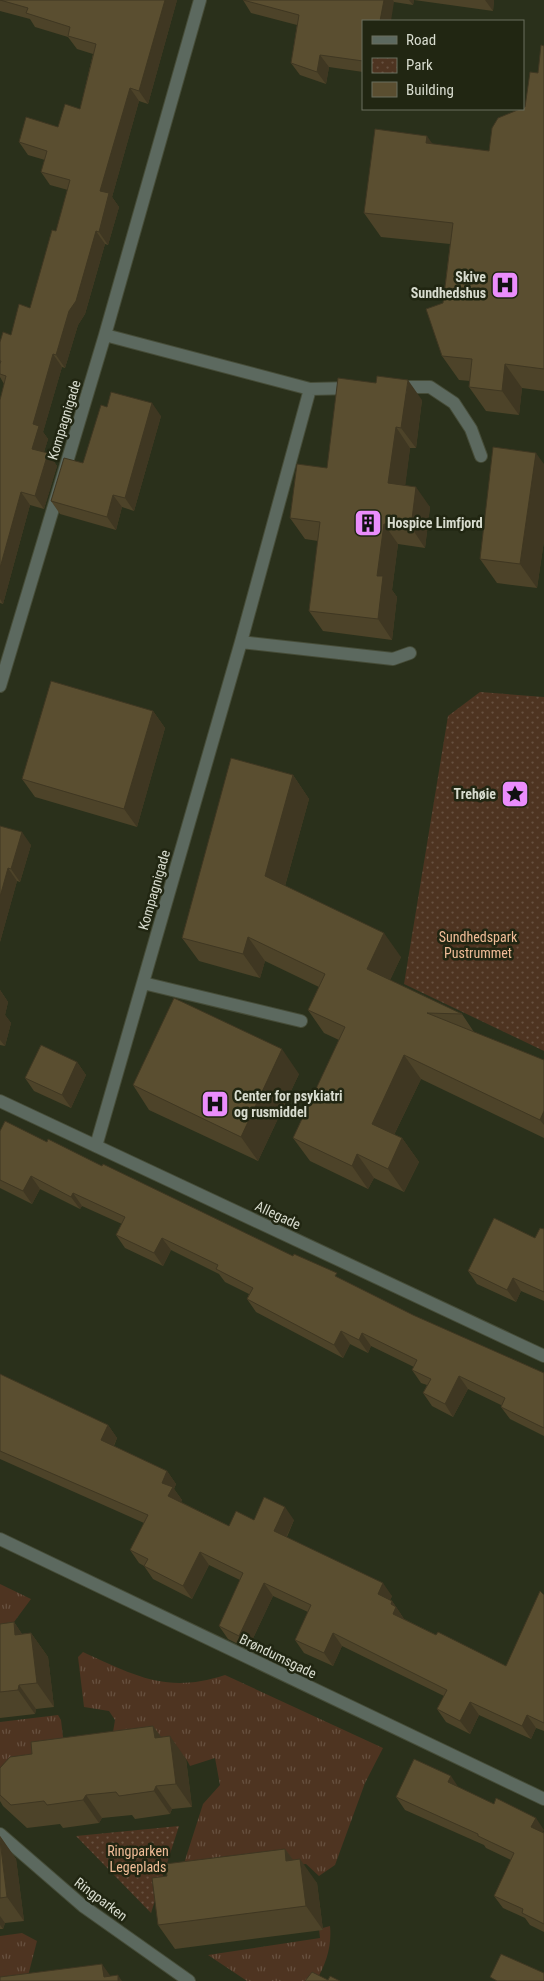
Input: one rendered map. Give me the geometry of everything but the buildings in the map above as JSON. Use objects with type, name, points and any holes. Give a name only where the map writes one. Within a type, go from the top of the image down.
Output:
[{"type":"street","name":"Kompagnigade","points":[[0,686],[105,336],[200,0]]},
{"type":"street","points":[[105,336],[310,389],[430,387],[454,403],[471,429],[481,456]]},
{"type":"street","name":"Kompagnigade","points":[[96,1146],[241,642],[310,389]]},
{"type":"street","points":[[241,642],[393,659],[410,653]]},
{"type":"street","points":[[143,983],[301,1021]]},
{"type":"street","name":"Allegade","points":[[0,1101],[544,1356]]},
{"type":"street","name":"Brøndumsgade","points":[[0,1539],[544,1800]]},
{"type":"street","name":"Ringparken","points":[[0,1834],[83,1906],[189,1981]]},
{"type":"green space","name":"Sundhedspark Pustrummet","points":[[480,692],[544,697],[544,1051],[404,984],[448,716]]},
{"type":"green space","points":[[0,1584],[31,1599],[0,1641]]},
{"type":"green space","points":[[83,1652],[152,1680],[186,1683],[225,1675],[383,1748],[365,1783],[335,1865],[319,1876],[306,1864],[179,1879],[203,1804],[220,1785],[215,1758],[190,1766],[185,1757],[168,1745],[113,1732],[115,1720],[109,1711],[84,1707],[78,1657]]},
{"type":"green space","points":[[58,1715],[61,1720],[65,1754],[0,1783],[0,1722]]},
{"type":"green space","name":"Ringparken Legeplads","points":[[179,1826],[151,1913],[76,1836]]},
{"type":"green space","points":[[330,1926],[328,1955],[316,1981],[247,1981],[208,1955],[320,1938],[319,1929]]},
{"type":"green space","points":[[22,1933],[37,1941],[28,1976],[0,1981],[0,1936]]},
{"type":"place","name":"Skive Sundhedshus","points":[[505,285]]},
{"type":"place","name":"Hospice Limfjord","points":[[368,523]]},
{"type":"place","name":"Trehøie","points":[[515,794]]},
{"type":"place","name":"Center for psykiatri og rusmiddel","points":[[215,1104]]}]
